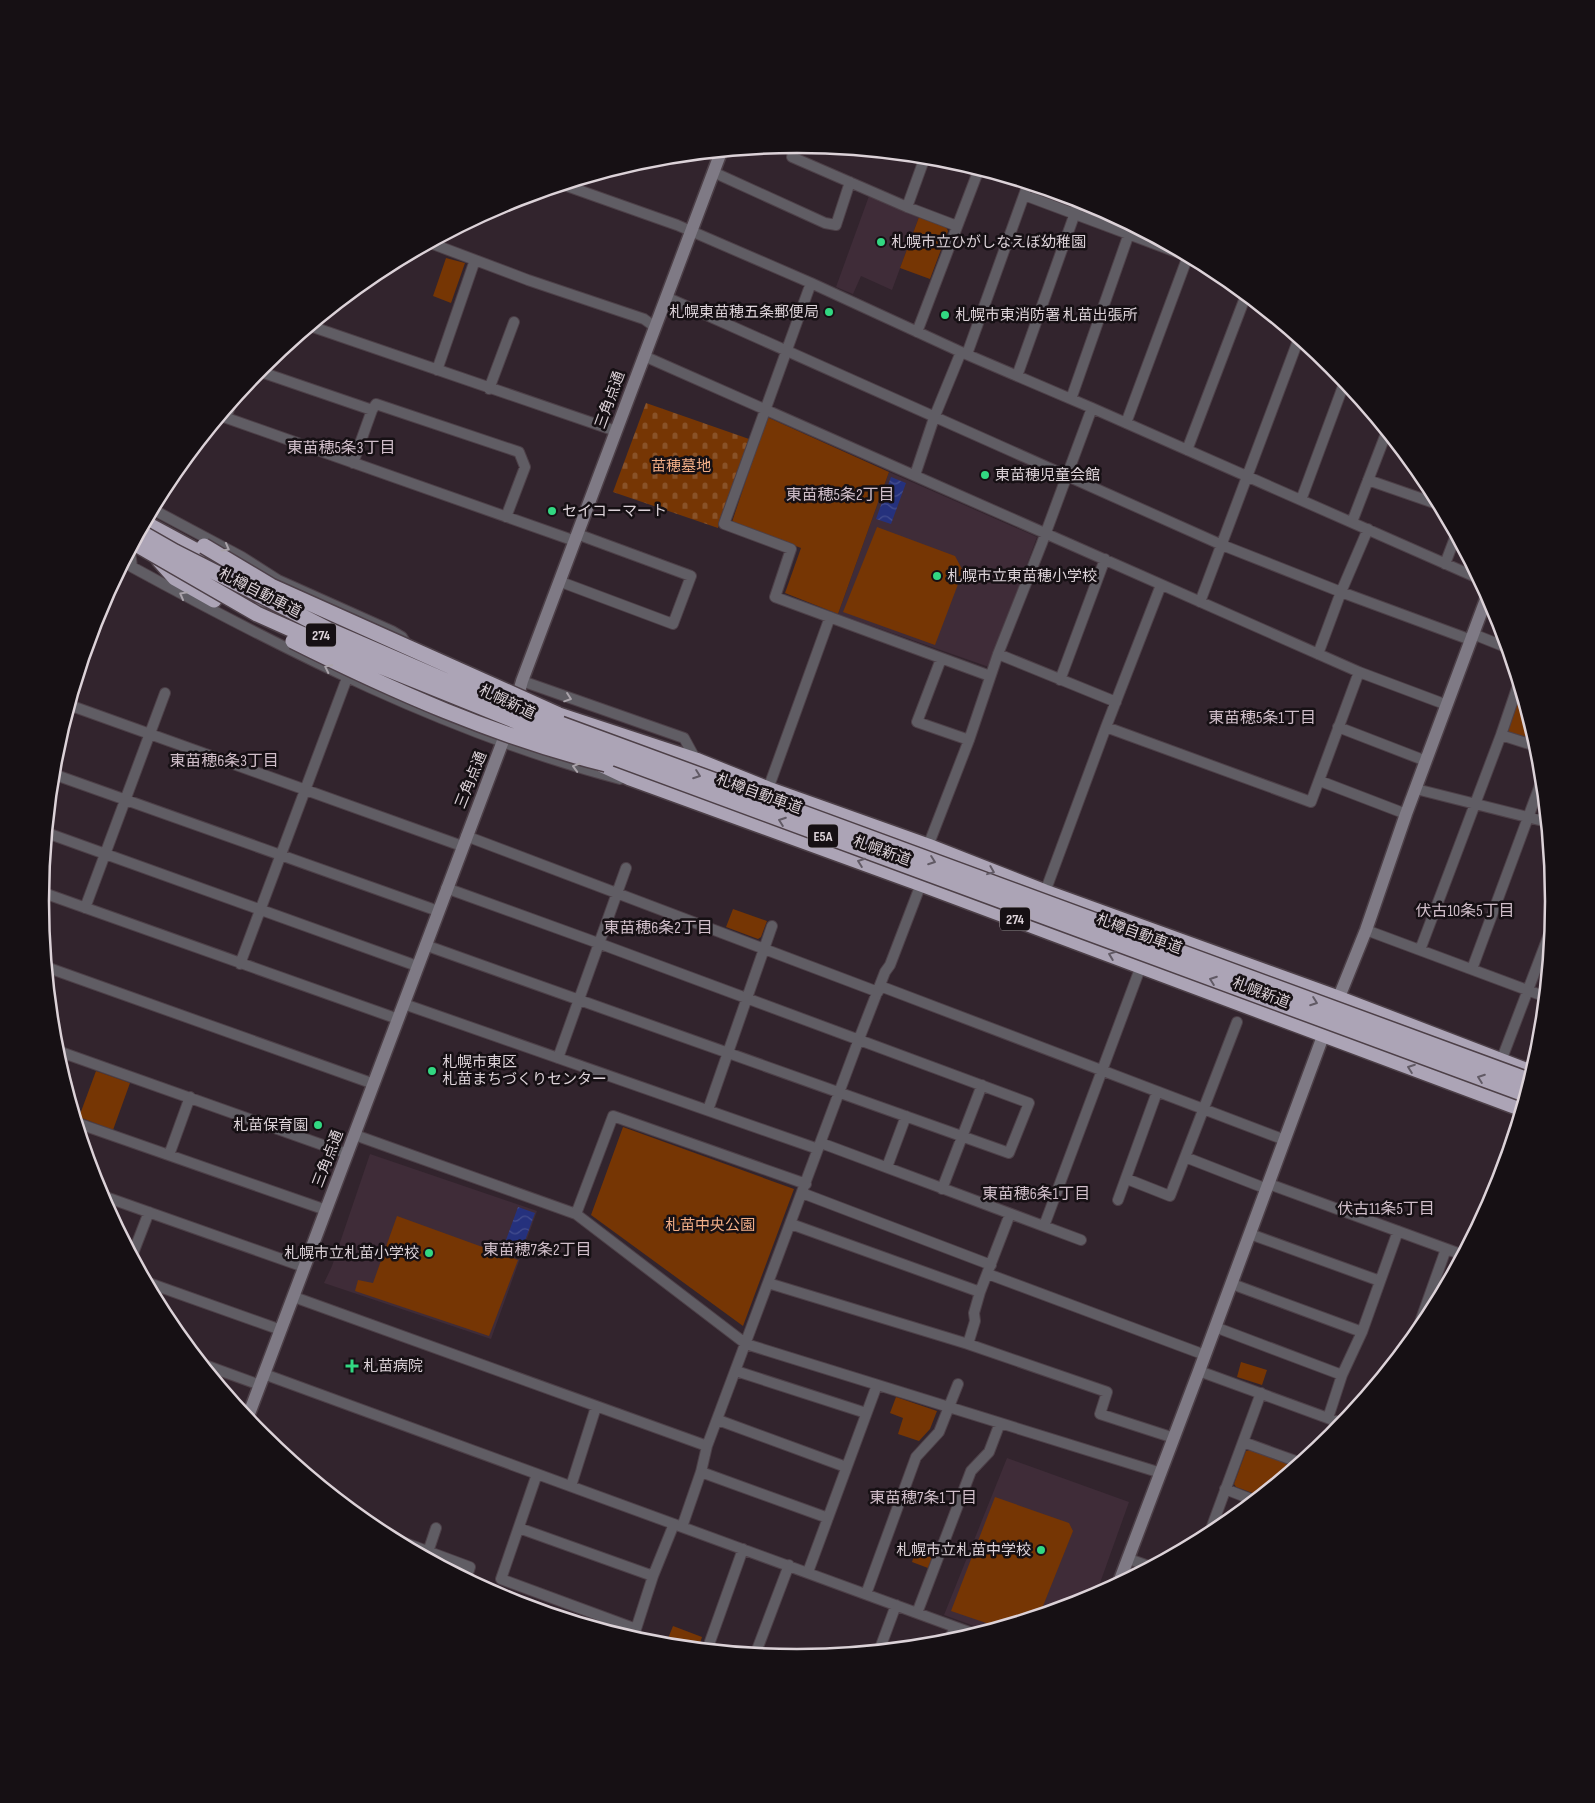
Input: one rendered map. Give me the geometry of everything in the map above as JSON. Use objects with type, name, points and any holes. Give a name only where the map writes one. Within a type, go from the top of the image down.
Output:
[{"type":"highway","points":[[154,519],[271,586],[510,692],[665,764]]},
{"type":"highway","name":"札幌新道","points":[[150,526],[372,644],[418,663],[517,701],[696,760],[768,789],[928,846],[1045,892],[1338,998],[1527,1071]]},
{"type":"highway","name":"札樽自動車道","points":[[145,535],[331,631],[460,687],[1525,1079]]},
{"type":"highway","name":"札樽自動車道","points":[[139,546],[257,614],[313,639],[518,722],[1521,1093]]},
{"type":"highway","name":"札幌新道","points":[[137,550],[630,778],[921,884],[1517,1107]]},
{"type":"highway","points":[[159,560],[175,578],[349,669],[476,723],[557,752],[668,779]]},
{"type":"street","points":[[794,153],[792,157],[907,207],[957,226]]},
{"type":"street","name":"三角点通","points":[[250,1411],[348,1154],[446,888],[503,743],[522,681],[561,582],[654,327],[719,157]]},
{"type":"street","points":[[907,207],[923,164]]},
{"type":"street","points":[[713,172],[825,223],[836,225],[850,182]]},
{"type":"street","points":[[917,332],[977,175]]},
{"type":"street","points":[[571,188],[691,231],[1471,575]]},
{"type":"street","points":[[915,475],[934,418],[964,353],[1026,189]]},
{"type":"street","points":[[1024,195],[1074,214],[1127,229]]},
{"type":"street","points":[[1017,376],[1077,207]]},
{"type":"street","points":[[1071,400],[1130,230]]},
{"type":"street","points":[[437,246],[644,319],[654,327]]},
{"type":"street","points":[[437,370],[475,260]]},
{"type":"street","points":[[1126,423],[1188,263]]},
{"type":"street","points":[[811,283],[724,524],[791,549],[775,597],[990,676]]},
{"type":"street","points":[[666,297],[1222,545],[1341,592],[1501,646]]},
{"type":"street","points":[[1187,450],[1244,301]]},
{"type":"street","points":[[489,389],[514,322]]},
{"type":"street","points":[[317,328],[616,431]]},
{"type":"street","points":[[1200,602],[1297,344]]},
{"type":"street","points":[[644,356],[1046,532],[1160,585],[1318,654],[1447,705]]},
{"type":"street","points":[[266,374],[372,410]]},
{"type":"street","points":[[1301,500],[1343,389]]},
{"type":"street","points":[[353,463],[372,410],[376,404],[519,452],[525,466],[506,517]]},
{"type":"street","points":[[928,846],[969,740],[998,654],[1092,408]]},
{"type":"street","points":[[227,417],[506,517],[691,576],[673,624],[561,582]]},
{"type":"street","points":[[1352,522],[1385,437]]},
{"type":"street","points":[[1368,480],[1430,501]]},
{"type":"street","points":[[158,512],[242,557],[278,580],[392,631],[402,638],[418,663]]},
{"type":"street","points":[[1318,654],[1341,592],[1368,529]]},
{"type":"street","points":[[1445,564],[1453,541]]},
{"type":"street","points":[[131,560],[132,567],[206,608],[347,678],[503,743],[573,767],[674,794]]},
{"type":"street","points":[[1060,680],[1106,560]]},
{"type":"street","points":[[1045,892],[1160,585]]},
{"type":"street","points":[[1122,1576],[1200,1371],[1323,1035],[1366,930],[1406,814],[1484,604]]},
{"type":"street","points":[[768,789],[830,617]]},
{"type":"street","points":[[998,654],[1116,702]]},
{"type":"street","points":[[941,659],[917,722],[969,740]]},
{"type":"street","points":[[1106,727],[1311,802],[1360,672]]},
{"type":"street","points":[[240,964],[347,678]]},
{"type":"street","points":[[522,681],[684,738],[696,760]]},
{"type":"street","points":[[1420,950],[1516,691]]},
{"type":"street","points":[[85,908],[127,800],[165,693]]},
{"type":"street","points":[[75,706],[305,789],[616,893],[764,949],[1103,1070],[1285,1140]]},
{"type":"street","points":[[1338,727],[1426,761]]},
{"type":"street","points":[[1501,735],[1530,745]]},
{"type":"street","points":[[60,776],[438,911]]},
{"type":"street","points":[[1320,781],[1406,814]]},
{"type":"street","points":[[1416,789],[1542,821]]},
{"type":"street","points":[[1472,969],[1538,790]]},
{"type":"street","points":[[52,834],[417,966]]},
{"type":"street","points":[[558,1058],[626,868]]},
{"type":"street","points":[[538,1474],[501,1578],[636,1629],[653,1576],[701,1472],[707,1446],[859,1039],[921,884]]},
{"type":"street","points":[[425,945],[840,1091],[1009,1153],[1028,1102],[446,888]]},
{"type":"street","points":[[49,895],[398,1019]]},
{"type":"street","points":[[708,1110],[772,926]]},
{"type":"street","points":[[1366,930],[1540,995]]},
{"type":"street","points":[[1501,1061],[1545,945]]},
{"type":"street","points":[[1044,1226],[1141,966]]},
{"type":"street","points":[[52,969],[374,1084]]},
{"type":"street","points":[[404,1004],[708,1110],[887,1167],[1081,1240]]},
{"type":"street","points":[[1127,1179],[1170,1196],[1237,1022]]},
{"type":"street","points":[[64,1053],[348,1154]]},
{"type":"street","points":[[942,1189],[982,1085]]},
{"type":"street","points":[[1118,1200],[1157,1092]]},
{"type":"street","points":[[169,1155],[190,1097]]},
{"type":"street","points":[[576,1214],[613,1116],[804,1188],[989,1270],[1205,1356]]},
{"type":"street","points":[[887,1167],[906,1116]]},
{"type":"street","points":[[83,1125],[326,1210]]},
{"type":"street","points":[[355,1135],[576,1214],[746,1344],[1161,1473]]},
{"type":"street","points":[[1185,1157],[1458,1253]]},
{"type":"street","points":[[111,1199],[304,1268]]},
{"type":"street","points":[[135,1249],[148,1212]]},
{"type":"street","points":[[968,1344],[975,1321],[974,1313],[980,1292],[1010,1214]]},
{"type":"street","points":[[791,1224],[980,1292]]},
{"type":"street","points":[[1328,1418],[1342,1375],[1362,1332],[1398,1231]]},
{"type":"street","points":[[1250,1234],[1380,1281]]},
{"type":"street","points":[[1424,1310],[1446,1249]]},
{"type":"street","points":[[768,1283],[968,1344],[1107,1392],[1100,1414],[1174,1438]]},
{"type":"street","points":[[1232,1284],[1362,1332]]},
{"type":"street","points":[[155,1285],[281,1330]]},
{"type":"street","points":[[294,1297],[707,1446]]},
{"type":"street","points":[[1216,1327],[1342,1375]]},
{"type":"street","points":[[211,1366],[262,1380],[538,1474],[966,1631]]},
{"type":"street","points":[[736,1371],[866,1413]]},
{"type":"street","points":[[1200,1371],[1336,1421]]},
{"type":"street","points":[[866,1594],[916,1457],[939,1432],[958,1384]]},
{"type":"street","points":[[808,1572],[877,1385]]},
{"type":"street","points":[[1213,1524],[1261,1393]]},
{"type":"street","points":[[571,1486],[596,1407]]},
{"type":"street","points":[[718,1420],[846,1467]]},
{"type":"street","points":[[917,1613],[971,1471],[989,1452],[1000,1423]]},
{"type":"street","points":[[1243,1442],[1295,1461]]},
{"type":"street","points":[[701,1472],[828,1518]]},
{"type":"street","points":[[1225,1490],[1249,1499]]},
{"type":"street","points":[[428,1552],[436,1528]]},
{"type":"street","points":[[519,1528],[653,1576]]},
{"type":"street","points":[[709,1645],[743,1549]]},
{"type":"street","points":[[423,1550],[470,1567],[468,1574]]},
{"type":"street","points":[[1129,1559],[1145,1565]]},
{"type":"street","points":[[757,1649],[789,1565]]},
{"type":"street","points":[[880,1646],[896,1605]]},
{"type":"street","points":[[952,1634],[955,1627]]},
{"type":"shaded area","name":"札幌市立ひがしなえぼ幼稚園","points":[[869,196],[919,217],[892,290],[861,276],[853,294],[836,287]]},
{"type":"shaded area","name":"札幌市立東苗穂小学校","points":[[889,472],[1037,537],[989,667],[838,614]]},
{"type":"shaded area","name":"札幌市立札苗小学校","points":[[370,1154],[537,1211],[491,1339],[324,1283],[332,1266]]},
{"type":"shaded area","name":"札幌市立札苗中学校","points":[[1007,1458],[1129,1502],[1099,1586],[1038,1611],[979,1628],[944,1615]]},
{"type":"green space","points":[[919,217],[946,227],[948,231],[930,279],[900,268]]},
{"type":"green space","points":[[446,258],[465,263],[451,303],[433,296]]},
{"type":"green space","name":"苗穂墓地","points":[[646,403],[749,439],[718,528],[613,492]]},
{"type":"green space","points":[[767,417],[889,472],[838,614],[785,593],[801,548],[732,522]]},
{"type":"green space","points":[[877,527],[955,556],[963,571],[935,645],[843,612]]},
{"type":"green space","points":[[1518,698],[1528,740],[1509,732],[1507,728]]},
{"type":"green space","points":[[733,909],[767,921],[761,937],[758,939],[726,927]]},
{"type":"green space","points":[[96,1071],[130,1083],[113,1130],[81,1118],[80,1115]]},
{"type":"green space","name":"札苗中央公園","points":[[623,1127],[794,1189],[743,1326],[591,1215]]},
{"type":"green space","points":[[397,1216],[518,1260],[489,1336],[355,1291],[358,1280],[373,1283]]},
{"type":"green space","points":[[1241,1362],[1267,1370],[1262,1385],[1237,1377]]},
{"type":"green space","points":[[896,1397],[937,1411],[930,1429],[919,1441],[898,1434],[903,1418],[890,1413]]},
{"type":"green space","points":[[1250,1450],[1290,1465],[1255,1494],[1236,1487],[1234,1484],[1246,1451]]},
{"type":"green space","points":[[995,1497],[1069,1523],[1073,1531],[1042,1610],[992,1625],[951,1611]]},
{"type":"green space","points":[[916,1549],[933,1555],[928,1568],[912,1562]]},
{"type":"green space","points":[[673,1626],[702,1637],[700,1644],[668,1639]]},
{"type":"water","points":[[891,477],[906,483],[891,524],[876,519]]},
{"type":"water","points":[[518,1207],[535,1213],[519,1257],[502,1251]]},
{"type":"place","name":"札幌市立ひがしなえぼ幼稚園","points":[[881,242]]},
{"type":"place","name":"札幌東苗穂五条郵便局","points":[[829,312]]},
{"type":"place","name":"札幌市東消防署 札苗出張所","points":[[945,315]]},
{"type":"place","name":"東苗穂児童会館","points":[[985,475]]},
{"type":"place","name":"セイコーマート","points":[[552,511]]},
{"type":"place","name":"札幌市立東苗穂小学校","points":[[937,576]]},
{"type":"place","name":"札幌市東区 札苗まちづくりセンター","points":[[432,1071]]},
{"type":"place","name":"札苗保育園","points":[[318,1125]]},
{"type":"place","name":"札幌市立札苗小学校","points":[[429,1253]]},
{"type":"place","name":"札苗病院","points":[[352,1366]]},
{"type":"place","name":"札幌市立札苗中学校","points":[[1041,1550]]},
{"type":"district","name":"東苗穂5条3丁目","points":[[341,448]]},
{"type":"district","name":"東苗穂5条2丁目","points":[[840,495]]},
{"type":"district","name":"東苗穂5条1丁目","points":[[1262,718]]},
{"type":"district","name":"東苗穂6条3丁目","points":[[224,761]]},
{"type":"district","name":"伏古10条5丁目","points":[[1465,911]]},
{"type":"district","name":"東苗穂6条2丁目","points":[[658,928]]},
{"type":"district","name":"東苗穂6条1丁目","points":[[1036,1194]]},
{"type":"district","name":"伏古11条5丁目","points":[[1386,1209]]},
{"type":"district","name":"東苗穂7条2丁目","points":[[537,1250]]},
{"type":"district","name":"東苗穂7条1丁目","points":[[923,1498]]}]
